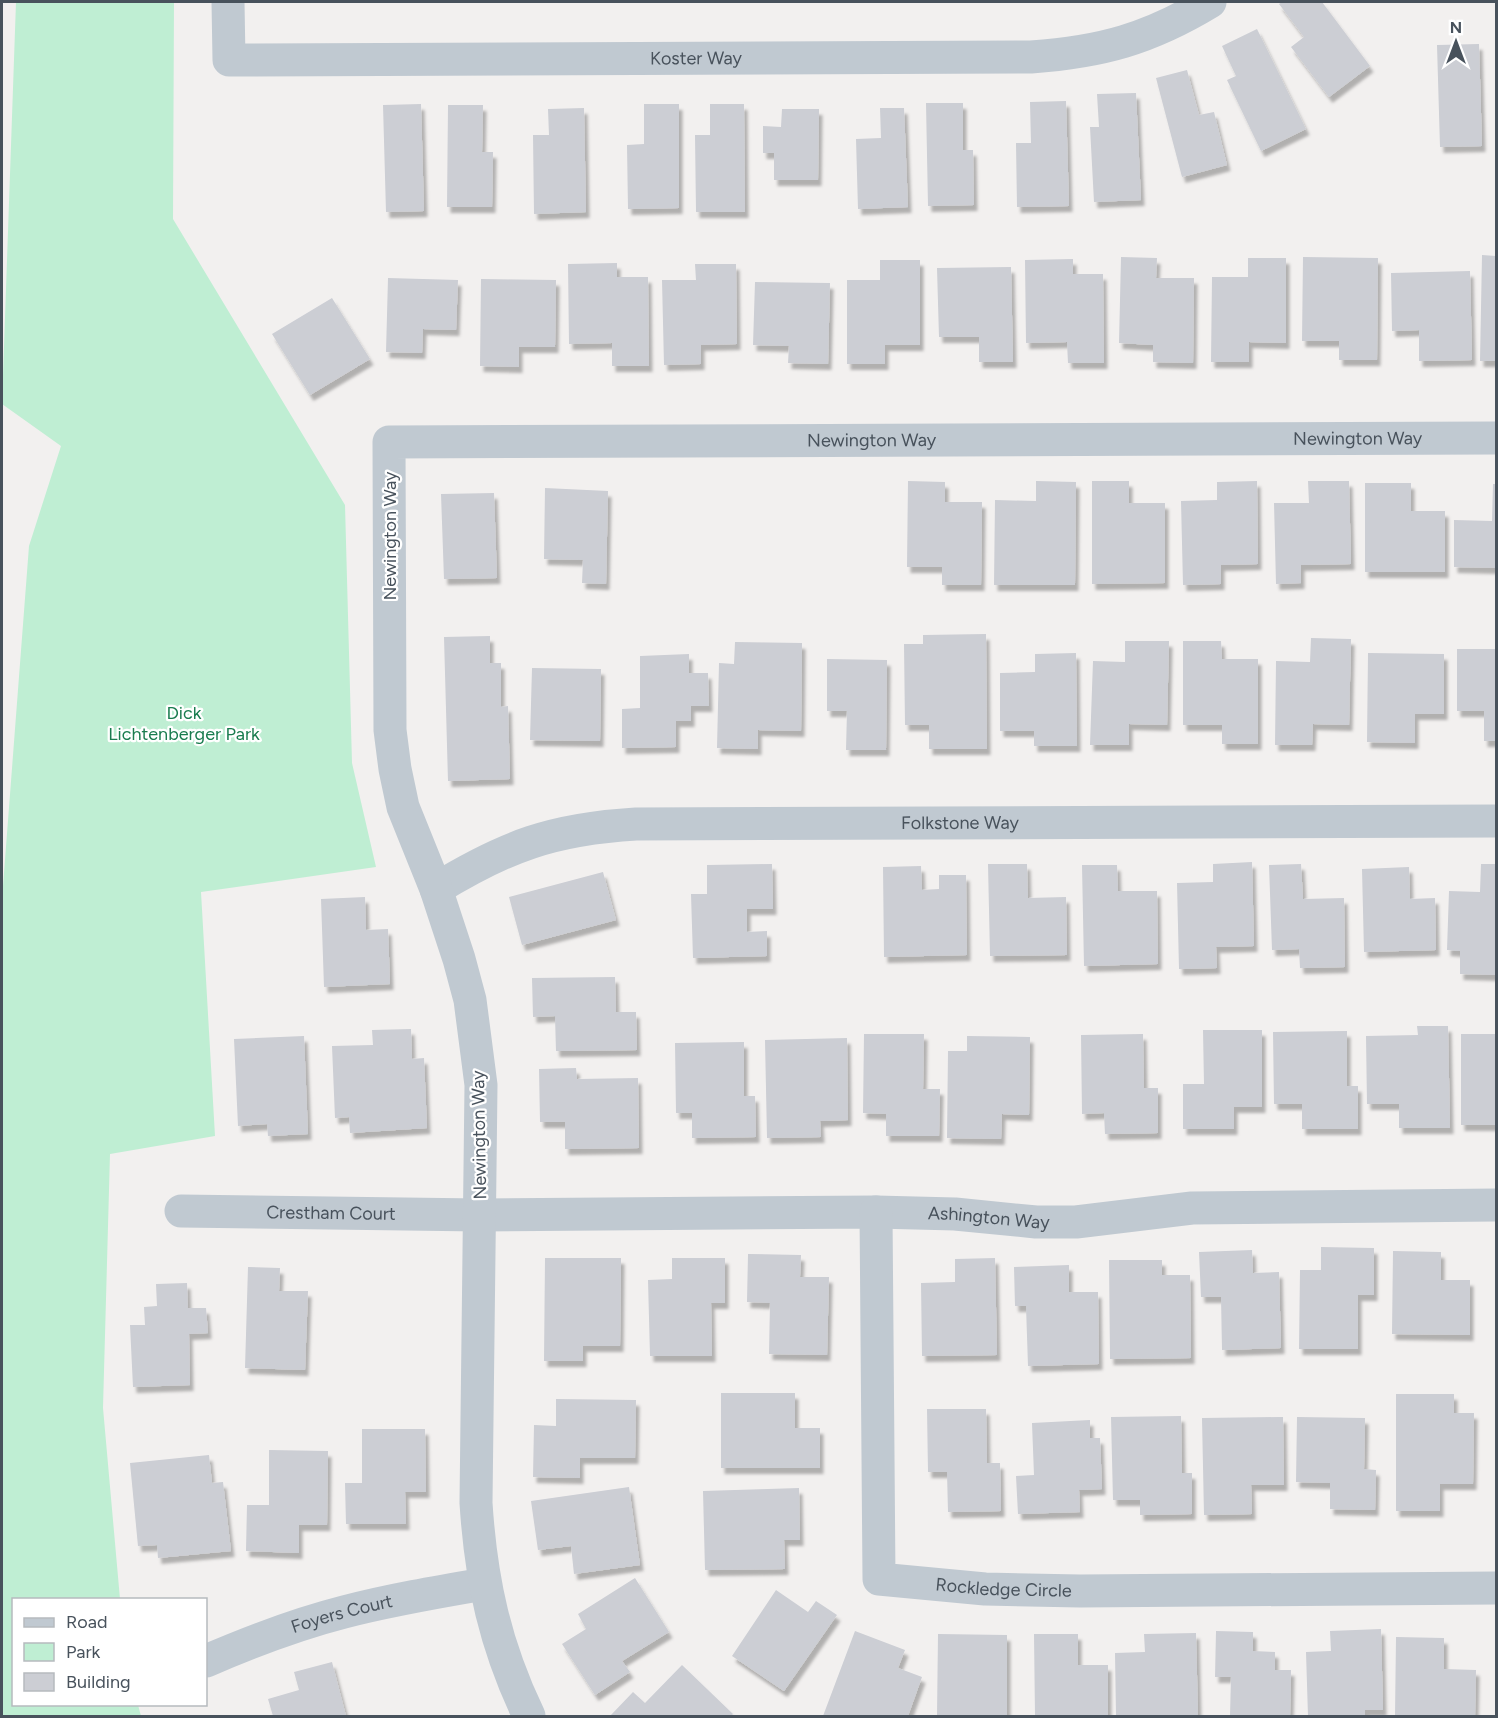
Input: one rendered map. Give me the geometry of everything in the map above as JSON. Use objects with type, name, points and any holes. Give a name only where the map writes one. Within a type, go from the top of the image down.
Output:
[{"type":"street","name":"Koster Way","points":[[228,2],[229,60],[265,60],[1070,55],[1146,36],[1182,19],[1209,2]]},
{"type":"street","name":"Newington Way","points":[[529,1716],[514,1687],[500,1648],[484,1584],[479,1544],[476,1503],[481,1085],[470,1000],[459,959],[436,889],[403,807],[395,769],[390,730],[389,442],[1497,438]]},
{"type":"street","name":"Folkstone Way","points":[[436,889],[500,854],[532,841],[601,826],[1497,821]]},
{"type":"street","name":"Ashington Way","points":[[480,1215],[876,1212],[955,1214],[1036,1222],[1076,1222],[1192,1208],[1497,1205]]},
{"type":"street","name":"Crestham Court","points":[[181,1211],[480,1215]]},
{"type":"street","name":"Rockledge Circle","points":[[876,1212],[879,1579],[985,1589],[1080,1591],[1497,1588]]},
{"type":"street","name":"Foyers Court","points":[[207,1661],[243,1645],[342,1613],[393,1600],[484,1584]]},
{"type":"green space","name":"Dick Lichtenberger Park","points":[[16,2],[174,2],[173,219],[345,505],[352,763],[376,867],[201,892],[215,1136],[110,1154],[103,1408],[120,1598],[12,1598],[12,1706],[138,1706],[141,1716],[2,1716],[2,899],[29,546],[61,446],[2,404]]},
{"type":"building","points":[[1282,2],[1322,2],[1370,66],[1329,97],[1291,47],[1304,37],[1279,4]]},
{"type":"building","points":[[1257,29],[1306,129],[1261,151],[1227,80],[1236,76],[1222,46]]},
{"type":"building","points":[[1479,44],[1482,146],[1440,147],[1437,45]]},
{"type":"building","points":[[1187,70],[1199,115],[1214,112],[1227,165],[1182,177],[1156,78]]},
{"type":"building","points":[[1136,93],[1141,200],[1094,202],[1090,127],[1099,127],[1097,94]]},
{"type":"building","points":[[1066,101],[1069,206],[1017,207],[1016,143],[1031,143],[1030,102]]},
{"type":"building","points":[[926,103],[963,103],[963,150],[973,150],[974,205],[928,206]]},
{"type":"building","points":[[421,104],[424,211],[386,212],[383,105]]},
{"type":"building","points":[[644,104],[679,104],[679,208],[628,209],[627,145],[644,144]]},
{"type":"building","points":[[710,104],[744,104],[745,212],[696,212],[695,135],[710,135]]},
{"type":"building","points":[[448,105],[483,105],[482,152],[493,152],[492,207],[447,207]]},
{"type":"building","points":[[584,108],[586,212],[534,214],[533,135],[549,135],[548,109]]},
{"type":"building","points":[[880,108],[904,108],[908,207],[858,209],[856,139],[881,138]]},
{"type":"building","points":[[782,109],[819,109],[818,180],[774,180],[774,153],[763,153],[763,126],[781,127]]},
{"type":"building","points":[[1482,255],[1496,256],[1496,361],[1480,361]]},
{"type":"building","points":[[1121,257],[1157,258],[1156,278],[1194,278],[1193,363],[1153,362],[1153,345],[1119,343]]},
{"type":"building","points":[[1303,257],[1378,258],[1377,360],[1339,360],[1339,341],[1302,341]]},
{"type":"building","points":[[1248,258],[1286,258],[1286,343],[1249,342],[1249,362],[1211,362],[1212,277],[1248,277]]},
{"type":"building","points":[[1073,259],[1073,274],[1103,274],[1104,363],[1068,363],[1067,342],[1026,343],[1025,260]]},
{"type":"building","points":[[880,260],[920,260],[920,345],[885,345],[885,364],[847,364],[847,280],[880,280]]},
{"type":"building","points":[[617,263],[617,277],[648,277],[649,366],[612,366],[612,343],[569,344],[568,264]]},
{"type":"building","points":[[695,264],[736,264],[737,344],[701,345],[701,364],[664,365],[662,280],[696,280]]},
{"type":"building","points":[[1011,267],[1013,362],[979,362],[979,337],[939,337],[937,268]]},
{"type":"building","points":[[1470,271],[1472,360],[1419,361],[1419,330],[1392,331],[1391,273]]},
{"type":"building","points":[[388,278],[458,280],[456,330],[423,329],[422,353],[386,352]]},
{"type":"building","points":[[481,279],[556,280],[555,347],[519,347],[519,367],[480,366]]},
{"type":"building","points":[[755,282],[830,283],[828,364],[788,363],[789,346],[753,345]]},
{"type":"building","points":[[332,298],[370,359],[310,395],[272,334]]},
{"type":"building","points":[[908,481],[945,482],[945,502],[982,502],[981,585],[942,585],[942,567],[907,567]]},
{"type":"building","points":[[1036,481],[1076,482],[1075,585],[994,585],[995,500],[1036,501]]},
{"type":"building","points":[[1092,481],[1129,481],[1129,503],[1165,503],[1165,583],[1092,584]]},
{"type":"building","points":[[1257,481],[1258,564],[1221,565],[1221,584],[1183,585],[1181,501],[1217,500],[1217,482]]},
{"type":"building","points":[[1308,481],[1349,481],[1351,564],[1301,565],[1301,583],[1276,584],[1274,503],[1309,503]]},
{"type":"building","points":[[1365,483],[1411,483],[1411,511],[1445,511],[1445,572],[1365,572]]},
{"type":"building","points":[[1493,484],[1496,484],[1496,568],[1454,567],[1454,520],[1492,521]]},
{"type":"building","points":[[545,488],[608,491],[606,584],[582,583],[583,560],[544,559]]},
{"type":"building","points":[[494,493],[497,578],[444,579],[441,494]]},
{"type":"building","points":[[986,634],[987,749],[929,749],[929,725],[905,725],[904,644],[923,644],[923,635]]},
{"type":"building","points":[[490,636],[490,663],[501,663],[501,707],[508,706],[510,779],[448,781],[444,637]]},
{"type":"building","points":[[1311,638],[1351,639],[1349,725],[1313,724],[1312,745],[1275,745],[1276,661],[1310,662]]},
{"type":"building","points":[[1125,641],[1169,641],[1167,725],[1129,724],[1129,745],[1090,745],[1093,661],[1125,662]]},
{"type":"building","points":[[1183,641],[1221,641],[1222,659],[1258,659],[1258,744],[1222,744],[1222,725],[1183,725]]},
{"type":"building","points":[[735,642],[802,643],[801,731],[758,730],[758,749],[717,748],[719,663],[734,664]]},
{"type":"building","points":[[1457,649],[1496,649],[1496,741],[1484,741],[1484,711],[1457,711]]},
{"type":"building","points":[[1076,653],[1077,746],[1034,746],[1034,731],[1000,731],[1000,673],[1035,672],[1035,654]]},
{"type":"building","points":[[1368,653],[1444,654],[1444,714],[1415,714],[1415,743],[1367,742]]},
{"type":"building","points":[[689,654],[689,673],[708,673],[709,706],[691,706],[691,721],[676,721],[676,747],[622,748],[622,709],[640,708],[640,656]]},
{"type":"building","points":[[827,659],[887,660],[886,750],[846,750],[847,711],[827,711]]},
{"type":"building","points":[[532,668],[601,669],[600,741],[530,740]]},
{"type":"building","points":[[1252,862],[1254,946],[1216,947],[1217,968],[1179,969],[1177,883],[1213,882],[1213,864]]},
{"type":"building","points":[[772,864],[773,909],[747,909],[747,932],[767,931],[767,956],[693,958],[691,894],[707,894],[707,865]]},
{"type":"building","points":[[988,864],[1027,864],[1028,898],[1066,897],[1067,955],[990,956]]},
{"type":"building","points":[[1301,864],[1303,899],[1344,898],[1345,967],[1300,968],[1299,949],[1272,950],[1269,865]]},
{"type":"building","points":[[1481,864],[1496,864],[1496,975],[1460,974],[1460,951],[1447,950],[1449,891],[1480,892]]},
{"type":"building","points":[[1082,865],[1117,865],[1118,891],[1157,891],[1158,964],[1084,966]]},
{"type":"building","points":[[921,866],[922,890],[939,889],[939,875],[966,875],[967,955],[884,957],[883,867]]},
{"type":"building","points":[[1409,867],[1410,899],[1435,898],[1436,950],[1364,952],[1362,869]]},
{"type":"building","points":[[603,872],[616,920],[522,945],[509,897]]},
{"type":"building","points":[[365,897],[366,930],[388,929],[390,984],[324,987],[321,899]]},
{"type":"building","points":[[615,977],[616,1012],[636,1012],[637,1050],[556,1051],[555,1016],[533,1017],[532,978]]},
{"type":"building","points":[[1417,1026],[1448,1026],[1450,1128],[1399,1128],[1399,1104],[1367,1104],[1366,1036],[1418,1035]]},
{"type":"building","points":[[411,1029],[412,1059],[424,1058],[427,1128],[350,1133],[349,1117],[335,1118],[332,1046],[373,1045],[372,1030]]},
{"type":"building","points":[[1203,1030],[1262,1030],[1262,1107],[1234,1107],[1234,1129],[1183,1129],[1183,1084],[1204,1084]]},
{"type":"building","points":[[1347,1031],[1347,1086],[1358,1086],[1358,1129],[1302,1129],[1302,1104],[1274,1104],[1273,1032]]},
{"type":"building","points":[[864,1034],[924,1034],[923,1089],[940,1089],[939,1136],[886,1136],[886,1114],[863,1113]]},
{"type":"building","points":[[1143,1034],[1144,1088],[1158,1088],[1158,1133],[1105,1134],[1104,1113],[1082,1114],[1081,1035]]},
{"type":"building","points":[[1461,1034],[1496,1034],[1496,1125],[1461,1125]]},
{"type":"building","points":[[304,1036],[308,1134],[268,1136],[267,1124],[238,1126],[234,1039]]},
{"type":"building","points":[[967,1036],[1030,1037],[1029,1115],[1002,1114],[1001,1139],[947,1138],[948,1051],[967,1051]]},
{"type":"building","points":[[847,1038],[848,1120],[820,1121],[821,1137],[767,1138],[765,1040]]},
{"type":"building","points":[[744,1042],[744,1096],[755,1096],[756,1137],[692,1138],[692,1113],[676,1113],[675,1043]]},
{"type":"building","points":[[576,1068],[577,1079],[638,1078],[639,1148],[565,1149],[565,1122],[540,1122],[539,1069]]},
{"type":"building","points":[[1321,1247],[1374,1248],[1374,1295],[1358,1295],[1358,1349],[1299,1349],[1300,1270],[1321,1270]]},
{"type":"building","points":[[1252,1250],[1253,1273],[1279,1272],[1281,1348],[1222,1350],[1221,1297],[1201,1297],[1199,1252]]},
{"type":"building","points":[[1393,1251],[1441,1252],[1441,1280],[1470,1280],[1470,1335],[1392,1334]]},
{"type":"building","points":[[748,1254],[801,1255],[800,1277],[829,1277],[827,1355],[769,1354],[770,1303],[747,1302]]},
{"type":"building","points":[[545,1258],[621,1258],[620,1346],[583,1346],[583,1361],[544,1361]]},
{"type":"building","points":[[672,1258],[725,1258],[725,1303],[711,1303],[712,1356],[650,1356],[648,1280],[672,1279]]},
{"type":"building","points":[[995,1258],[997,1355],[922,1356],[921,1283],[955,1282],[955,1259]]},
{"type":"building","points":[[1109,1260],[1162,1260],[1162,1275],[1190,1275],[1191,1358],[1110,1359]]},
{"type":"building","points":[[1069,1265],[1069,1292],[1098,1292],[1099,1364],[1028,1366],[1026,1306],[1015,1306],[1014,1267]]},
{"type":"building","points":[[248,1267],[280,1268],[279,1291],[308,1291],[305,1370],[245,1368]]},
{"type":"building","points":[[187,1283],[188,1308],[206,1308],[208,1333],[189,1334],[190,1385],[133,1387],[130,1325],[145,1325],[144,1307],[157,1306],[156,1284]]},
{"type":"building","points":[[721,1393],[795,1393],[795,1428],[820,1428],[820,1468],[721,1468]]},
{"type":"building","points":[[1396,1394],[1454,1394],[1454,1413],[1474,1413],[1473,1484],[1440,1484],[1440,1511],[1396,1511]]},
{"type":"building","points":[[556,1399],[636,1400],[635,1458],[580,1458],[580,1478],[533,1477],[534,1425],[556,1426]]},
{"type":"building","points":[[927,1409],[986,1409],[987,1463],[1000,1463],[1001,1511],[948,1512],[947,1472],[928,1472]]},
{"type":"building","points":[[1181,1416],[1182,1473],[1192,1473],[1192,1514],[1140,1515],[1140,1500],[1113,1500],[1111,1417]]},
{"type":"building","points":[[1283,1417],[1284,1485],[1251,1485],[1252,1514],[1204,1515],[1202,1418]]},
{"type":"building","points":[[1297,1417],[1365,1418],[1364,1469],[1376,1470],[1375,1510],[1330,1509],[1330,1483],[1296,1482]]},
{"type":"building","points":[[1090,1420],[1090,1438],[1100,1438],[1102,1489],[1079,1490],[1080,1512],[1018,1514],[1016,1476],[1034,1475],[1032,1423]]},
{"type":"building","points":[[362,1429],[425,1429],[426,1492],[405,1492],[406,1524],[346,1524],[345,1483],[362,1483]]},
{"type":"building","points":[[269,1450],[328,1451],[327,1525],[299,1525],[299,1553],[246,1551],[247,1505],[269,1505]]},
{"type":"building","points":[[209,1455],[212,1483],[223,1482],[231,1551],[158,1558],[157,1545],[138,1546],[130,1463]]},
{"type":"building","points":[[629,1487],[640,1565],[574,1574],[571,1546],[538,1550],[531,1501]]},
{"type":"building","points":[[799,1488],[800,1540],[784,1540],[785,1569],[705,1570],[703,1491]]},
{"type":"building","points":[[635,1578],[669,1632],[622,1661],[630,1672],[595,1695],[562,1644],[586,1629],[578,1614]]},
{"type":"building","points":[[776,1590],[808,1612],[816,1601],[837,1615],[784,1691],[732,1656]]},
{"type":"building","points":[[1381,1629],[1383,1710],[1365,1710],[1365,1716],[1308,1716],[1306,1652],[1331,1651],[1330,1631]]},
{"type":"building","points":[[855,1631],[905,1650],[898,1668],[922,1677],[908,1716],[823,1716]]},
{"type":"building","points":[[1216,1631],[1253,1632],[1253,1651],[1275,1652],[1275,1670],[1291,1670],[1290,1716],[1230,1716],[1231,1677],[1215,1677]]},
{"type":"building","points":[[1196,1633],[1198,1716],[1116,1716],[1115,1653],[1145,1652],[1144,1634]]},
{"type":"building","points":[[938,1634],[1007,1635],[1007,1716],[937,1716]]},
{"type":"building","points":[[1034,1634],[1078,1634],[1078,1665],[1108,1665],[1108,1716],[1035,1716]]},
{"type":"building","points":[[1396,1637],[1444,1638],[1444,1669],[1476,1670],[1475,1716],[1395,1716]]},
{"type":"building","points":[[332,1662],[346,1716],[273,1716],[268,1699],[299,1690],[294,1672]]},
{"type":"building","points":[[682,1665],[733,1714],[731,1716],[610,1716],[633,1692],[645,1703]]}]
